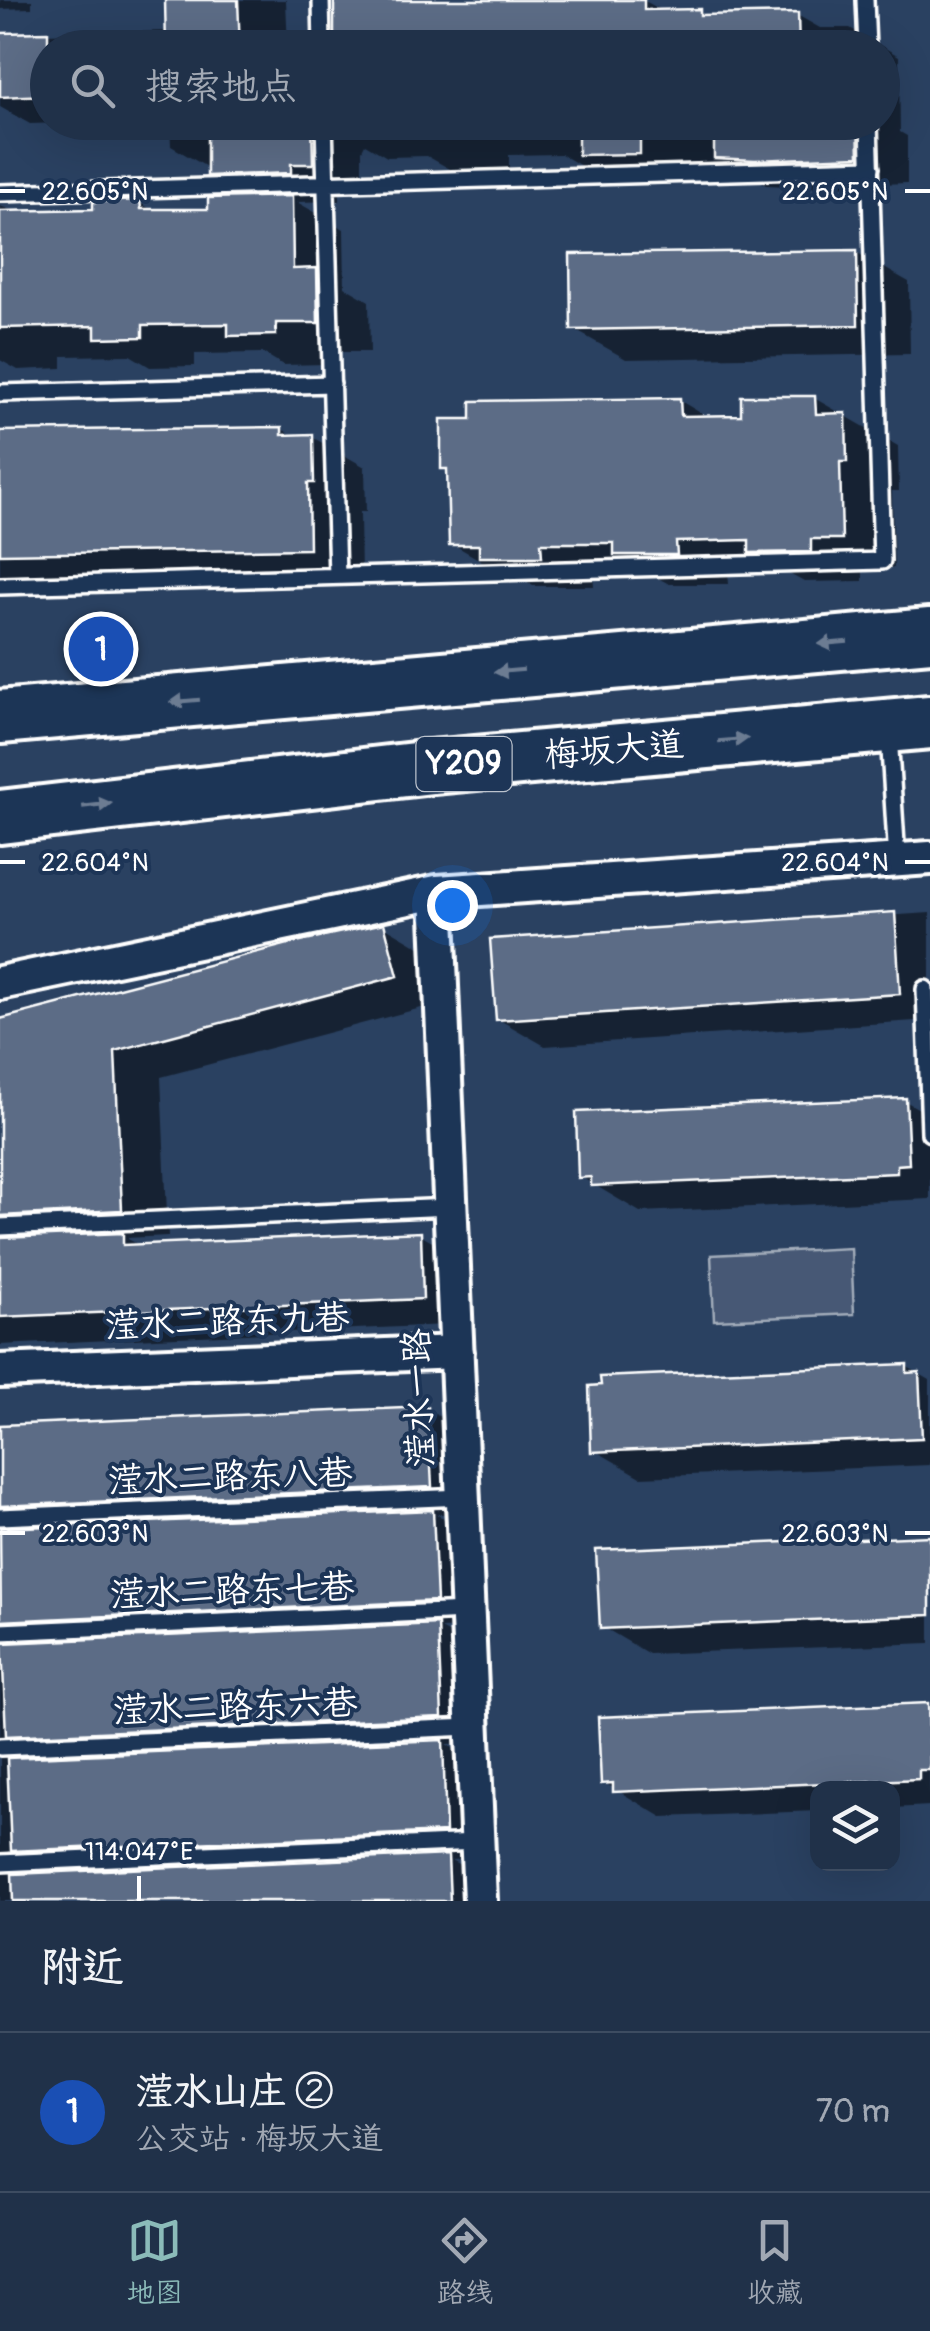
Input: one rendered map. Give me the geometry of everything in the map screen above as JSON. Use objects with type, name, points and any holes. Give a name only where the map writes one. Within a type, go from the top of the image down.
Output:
[{"type":"main road","points":[[0,717],[930,635]]},
{"type":"main road","name":"梅坂大道","points":[[0,816],[432,767],[909,724]]},
{"type":"street","points":[[0,983],[437,892],[914,859]]},
{"type":"street","name":"滢水一路","points":[[437,892],[480,1901]]},
{"type":"street","name":"滢水二路东九巷","points":[[0,1372],[457,1352]]},
{"type":"lane","points":[[320,0],[321,30]]},
{"type":"lane","points":[[866,0],[867,30]]},
{"type":"lane","points":[[325,140],[337,576]]},
{"type":"lane","points":[[0,586],[882,561],[869,140]]},
{"type":"lane","points":[[0,193],[870,168]]},
{"type":"lane","points":[[0,393],[332,384]]},
{"type":"lane","points":[[909,724],[914,859]]},
{"type":"lane","points":[[925,989],[930,1133]]},
{"type":"lane","points":[[0,1227],[451,1207]]},
{"type":"lane","name":"滢水二路东八巷","points":[[0,1516],[463,1497]]},
{"type":"lane","name":"滢水二路东七巷","points":[[0,1632],[468,1612]]},
{"type":"lane","name":"滢水二路东六巷","points":[[0,1747],[472,1727]]},
{"type":"lane","points":[[0,1863],[478,1842]]},
{"type":"shaded area","points":[[851,1248],[854,1314],[714,1320],[711,1255]]},
{"type":"building","points":[[165,0],[238,0],[239,30],[166,30]]},
{"type":"building","points":[[334,0],[644,0],[644,10],[700,9],[700,15],[798,13],[798,30],[334,30]]},
{"type":"building","points":[[30,32],[30,96],[0,97],[0,33]]},
{"type":"building","points":[[207,140],[312,140],[313,164],[291,164],[291,173],[207,176]]},
{"type":"building","points":[[578,140],[640,140],[640,154],[578,155]]},
{"type":"building","points":[[714,140],[859,140],[859,156],[714,158]]},
{"type":"building","points":[[292,196],[293,269],[317,268],[318,323],[276,323],[276,335],[228,336],[228,324],[143,325],[143,337],[95,338],[95,326],[0,328],[0,211],[93,209],[93,202],[140,200],[141,209],[208,209],[208,198]]},
{"type":"building","points":[[857,250],[858,325],[571,330],[570,254]]},
{"type":"building","points":[[741,396],[815,396],[816,414],[846,413],[847,462],[840,462],[842,539],[811,539],[811,552],[749,553],[749,540],[676,542],[677,555],[614,555],[614,543],[541,543],[542,557],[479,557],[479,545],[449,545],[447,469],[441,469],[441,419],[471,419],[471,401],[680,398],[681,416],[741,415]]},
{"type":"building","points":[[282,427],[282,435],[313,434],[314,483],[308,483],[309,549],[0,554],[0,431]]},
{"type":"building","points":[[895,912],[900,994],[496,1020],[490,939]]},
{"type":"building","points":[[384,923],[398,976],[115,1051],[122,1210],[0,1216],[0,1019]]},
{"type":"building","points":[[906,1098],[909,1164],[897,1165],[897,1173],[591,1186],[591,1177],[578,1178],[576,1112]]},
{"type":"building","points":[[421,1232],[423,1299],[0,1317],[0,1238],[123,1233],[123,1245]]},
{"type":"building","points":[[907,1364],[907,1373],[919,1372],[922,1438],[591,1452],[589,1386],[601,1385],[600,1377]]},
{"type":"building","points":[[428,1407],[432,1487],[0,1506],[0,1425]]},
{"type":"building","points":[[433,1510],[437,1601],[1,1621],[0,1528]]},
{"type":"building","points":[[930,1536],[930,1615],[600,1629],[596,1550]]},
{"type":"building","points":[[438,1624],[442,1717],[6,1736],[2,1643]]},
{"type":"building","points":[[928,1703],[930,1770],[919,1770],[919,1779],[613,1792],[613,1783],[601,1784],[598,1717]]},
{"type":"building","points":[[443,1740],[446,1832],[11,1851],[7,1758]]},
{"type":"building","points":[[448,1855],[450,1901],[13,1901],[12,1874]]},
{"type":"place","name":"滢水山庄 ②","points":[[101,649]]}]
